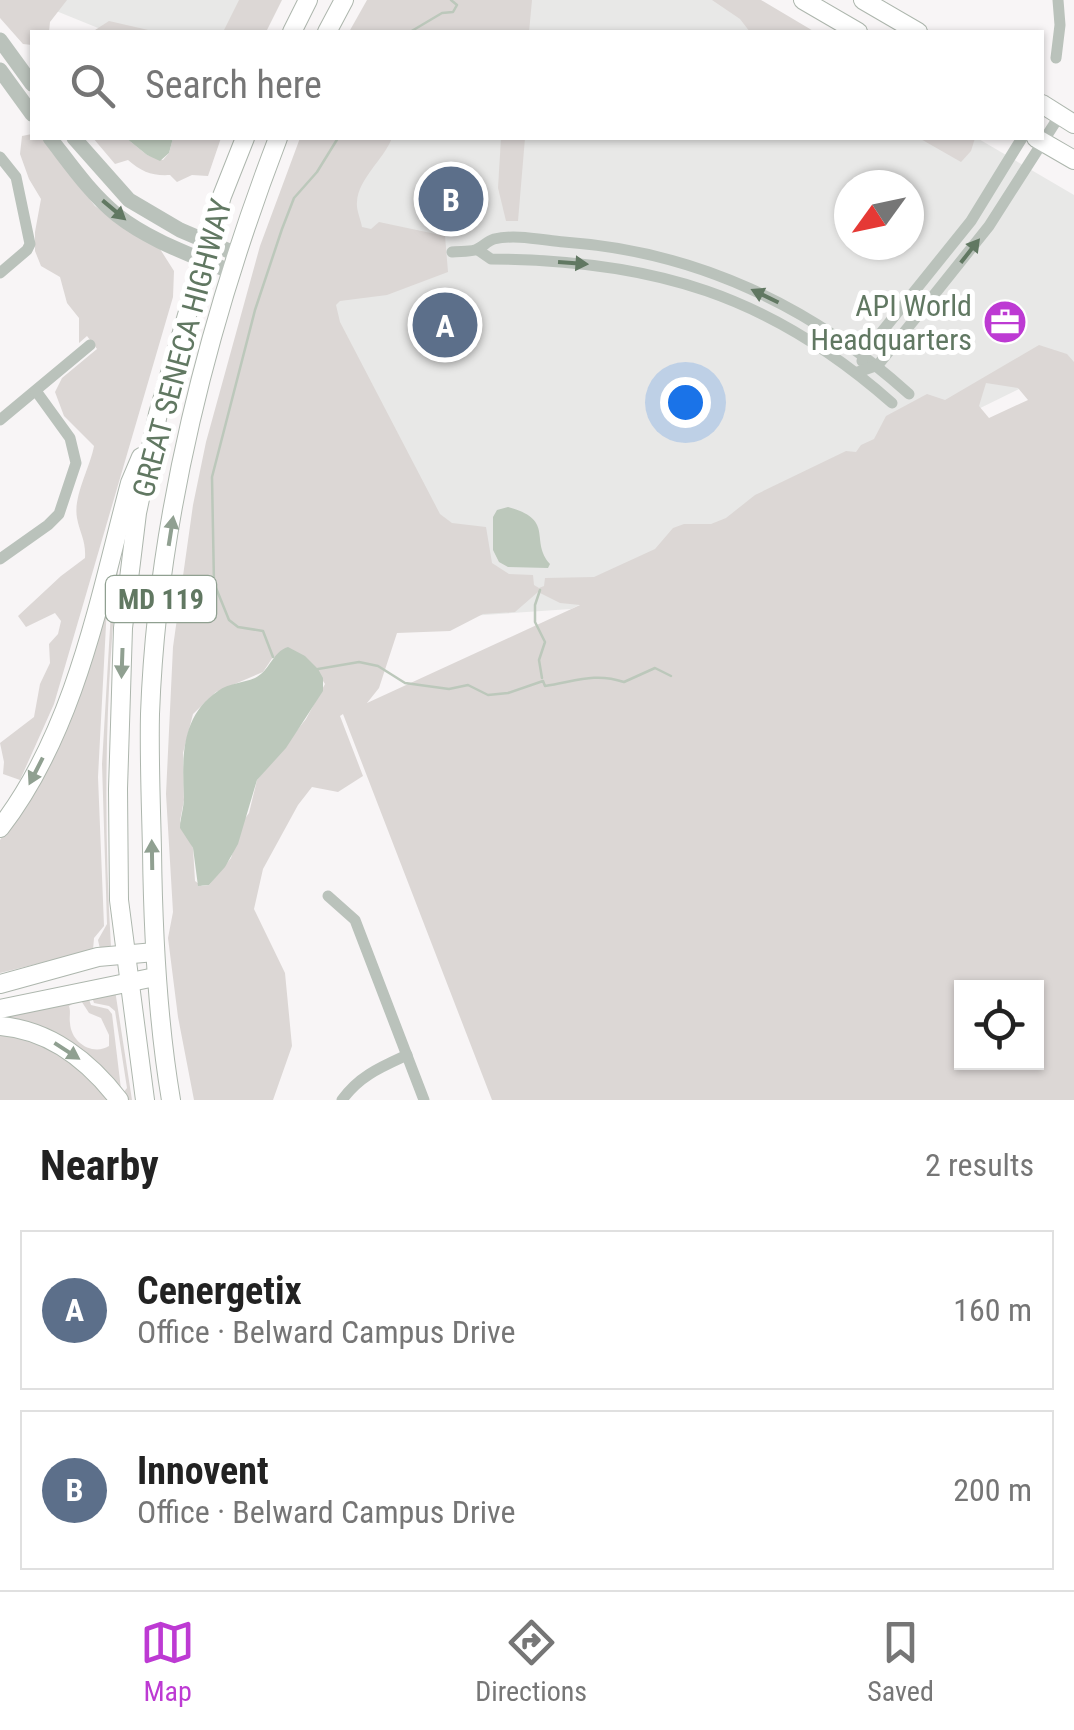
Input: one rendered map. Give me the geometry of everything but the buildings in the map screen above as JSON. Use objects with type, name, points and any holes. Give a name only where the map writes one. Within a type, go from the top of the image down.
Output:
[{"type":"main road","points":[[293,30],[308,0]]},
{"type":"main road","points":[[328,30],[344,0]]},
{"type":"main road","points":[[803,0],[855,30]]},
{"type":"main road","points":[[863,0],[915,30]]},
{"type":"main road","points":[[1044,105],[1067,120]]},
{"type":"main road","name":"GREAT SENECA HIGHWAY","points":[[145,1100],[119,900],[123,628],[137,513],[158,414],[206,251],[244,140]]},
{"type":"main road","name":"GREAT SENECA HIGHWAY","points":[[171,1100],[155,977],[150,713],[158,629],[191,414],[233,262],[277,140]]},
{"type":"main road","points":[[1040,140],[1074,160]]},
{"type":"main road","points":[[0,828],[39,768],[67,701],[130,484],[158,414]]},
{"type":"main road","points":[[0,984],[98,957],[155,952]]},
{"type":"main road","points":[[0,1009],[155,977]]},
{"type":"main road","points":[[0,1026],[45,1037],[75,1054],[120,1100]]},
{"type":"street","points":[[1056,58],[1058,0]]},
{"type":"street","points":[[0,40],[30,81]]},
{"type":"street","points":[[0,70],[30,111]]},
{"type":"street","points":[[1044,137],[1067,120]]},
{"type":"street","points":[[52,140],[80,178],[117,214],[172,246],[206,251]]},
{"type":"street","points":[[76,140],[129,200],[206,251],[233,262]]},
{"type":"street","points":[[858,372],[864,354],[972,221],[1021,140]]},
{"type":"street","points":[[858,372],[878,365],[990,226],[1040,140]]},
{"type":"street","points":[[0,157],[16,176],[30,244],[0,272]]},
{"type":"street","points":[[452,252],[478,250],[492,239],[524,239],[603,244],[663,256],[733,280],[806,316],[864,354],[909,394]]},
{"type":"street","points":[[478,250],[491,259],[615,266],[676,279],[758,312],[815,342],[858,372],[892,403]]},
{"type":"street","points":[[0,420],[90,346]]},
{"type":"street","points":[[0,558],[48,526],[58,514],[76,463],[70,438],[36,391]]},
{"type":"street","points":[[328,896],[355,920],[424,1100]]},
{"type":"street","points":[[342,1100],[371,1072],[407,1054]]},
{"type":"shaded area","points":[[0,0],[67,0],[50,22],[49,30],[30,30],[30,45],[23,44],[0,18]]},
{"type":"shaded area","points":[[29,0],[256,0],[241,30],[103,30]]},
{"type":"shaded area","points":[[239,0],[282,0],[267,30],[224,30]]},
{"type":"shaded area","points":[[367,0],[532,0],[529,30],[350,30]]},
{"type":"shaded area","points":[[493,0],[743,0],[795,30],[464,30]]},
{"type":"shaded area","points":[[712,0],[761,0],[812,30],[748,30],[740,19]]},
{"type":"shaded area","points":[[109,21],[148,30],[95,30]]},
{"type":"shaded area","points":[[30,134],[30,140],[44,140],[95,206],[160,249],[174,271],[173,297],[54,704],[20,780],[3,774],[0,743],[34,717],[40,684],[50,663],[49,644],[58,634],[61,621],[55,613],[26,627],[18,616],[85,558],[76,509],[94,446],[64,416],[55,392],[62,378],[97,349],[87,336],[79,343],[79,318],[67,303],[60,277],[41,266],[35,251],[41,199],[20,154],[22,136]]},
{"type":"shaded area","points":[[95,140],[128,140],[147,155],[163,160],[172,140],[220,140],[208,176],[192,175],[177,182],[170,175],[147,172],[128,160],[115,164]]},
{"type":"shaded area","points":[[128,140],[172,140],[169,153],[160,161]]},
{"type":"shaded area","points":[[299,140],[391,140],[358,194],[362,227],[371,229],[379,222],[445,236],[448,272],[387,295],[340,301],[336,305],[340,322],[440,514],[452,523],[486,527],[492,563],[509,574],[533,575],[534,585],[539,588],[544,586],[545,578],[594,577],[655,549],[673,528],[711,524],[726,518],[755,495],[846,451],[856,452],[874,439],[886,416],[927,394],[945,400],[1039,345],[1067,354],[1074,362],[1074,1100],[492,1100],[343,714],[340,716],[363,776],[338,792],[312,787],[263,869],[254,909],[285,973],[292,1046],[273,1100],[194,1100],[168,938],[173,912],[166,794],[173,647],[206,442],[260,246]],"holes":[[[986,383],[1018,388],[1028,400],[989,418],[979,406]],[[538,592],[560,603],[580,605],[367,703],[379,688],[397,633],[450,631],[483,614],[515,612]],[[273,657],[312,664],[325,684],[306,719],[257,780],[231,858],[209,885],[202,886],[195,881],[193,848],[180,821],[184,800],[183,753],[193,714],[216,692],[263,672]]]},
{"type":"shaded area","points":[[360,140],[980,140],[1074,195],[1074,362],[571,609],[455,617],[297,313]]},
{"type":"shaded area","points":[[501,140],[525,140],[518,221],[506,221],[498,188]]},
{"type":"shaded area","points":[[922,140],[974,140],[961,162]]},
{"type":"shaded area","points":[[508,507],[523,512],[537,524],[548,568],[508,567],[499,562],[493,550],[493,517],[497,510]]},
{"type":"shaded area","points":[[120,552],[107,749],[111,947],[100,949],[98,940],[107,924],[102,764],[111,611],[102,598]]},
{"type":"shaded area","points":[[107,606],[98,777],[104,926],[94,938],[93,950],[0,973],[0,840],[11,824]]},
{"type":"shaded area","points":[[288,647],[318,669],[323,691],[286,748],[257,780],[238,844],[225,867],[209,885],[198,886],[193,848],[180,828],[184,752],[190,725],[218,691],[260,675]]},
{"type":"shaded area","points":[[115,990],[132,1100],[127,1100],[123,1093],[127,1088],[115,1011],[94,1003],[92,997]]},
{"type":"shaded area","points":[[87,994],[91,1005],[108,1009],[112,1014],[121,1089],[21,1022],[2,1017]],"holes":[[[80,999],[89,1013],[101,1018],[109,1035],[109,1046],[103,1049],[84,1046],[71,1030],[69,1006]]]},
{"type":"shaded area","points":[[0,1033],[32,1042],[60,1056],[109,1100],[0,1100]]},
{"type":"waterway","points":[[413,30],[442,13],[453,12],[457,5],[451,0]]},
{"type":"waterway","points":[[273,657],[263,631],[238,627],[229,620],[214,583],[212,477],[255,310],[282,229],[294,198],[317,172],[337,140]]},
{"type":"waterway","points":[[540,590],[535,622],[545,642],[539,660],[542,678]]},
{"type":"waterway","points":[[318,669],[359,662],[378,666],[405,683],[449,689],[468,685],[488,695],[543,681],[545,686],[593,678],[624,682],[655,668],[671,676]]},
{"type":"place","name":"Innovent","points":[[451,199]]},
{"type":"place","name":"API World Headquarters","points":[[1005,322]]},
{"type":"place","name":"Cenergetix","points":[[445,325]]}]
